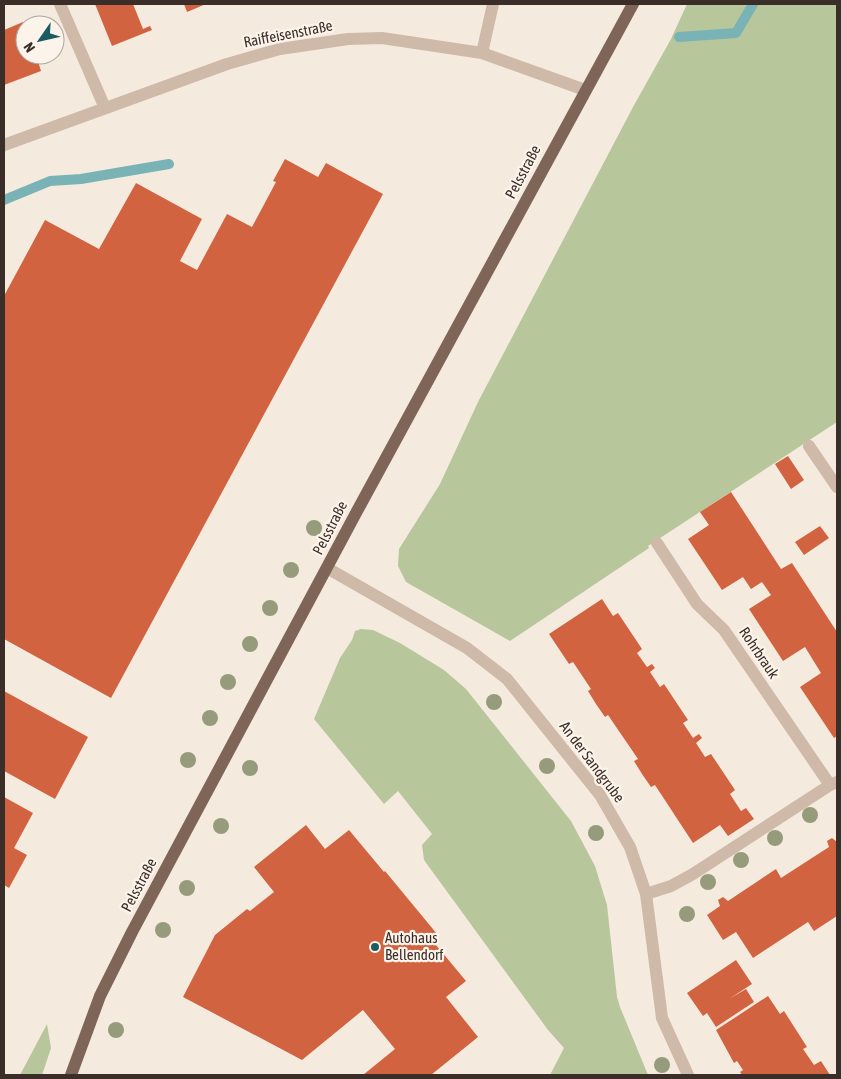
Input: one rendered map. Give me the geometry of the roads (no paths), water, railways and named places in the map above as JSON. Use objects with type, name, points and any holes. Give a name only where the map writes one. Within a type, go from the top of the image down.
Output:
[{"type":"main road","name":"Pelsstraße","points":[[71,1075],[100,996],[120,956],[356,513],[633,4]]},
{"type":"street","points":[[60,4],[105,108]]},
{"type":"street","points":[[482,53],[492,4]]},
{"type":"street","name":"Raiffeisenstraße","points":[[4,145],[227,64],[280,49],[348,39],[382,38],[482,53],[585,90]]},
{"type":"street","points":[[809,446],[837,487]]},
{"type":"street","name":"Rohrbrauk","points":[[646,894],[671,886],[694,874],[833,784],[724,630],[697,604],[656,543]]},
{"type":"street","name":"An der Sandgrube","points":[[328,568],[467,648],[507,679],[600,794],[630,847],[646,894],[662,1018],[688,1075]]},
{"type":"waterway","points":[[679,37],[736,33],[753,4]]},
{"type":"waterway","points":[[4,200],[50,181],[81,179],[169,164]]},
{"type":"place","name":"Autohaus Bellendorf","points":[[375,947]]}]
